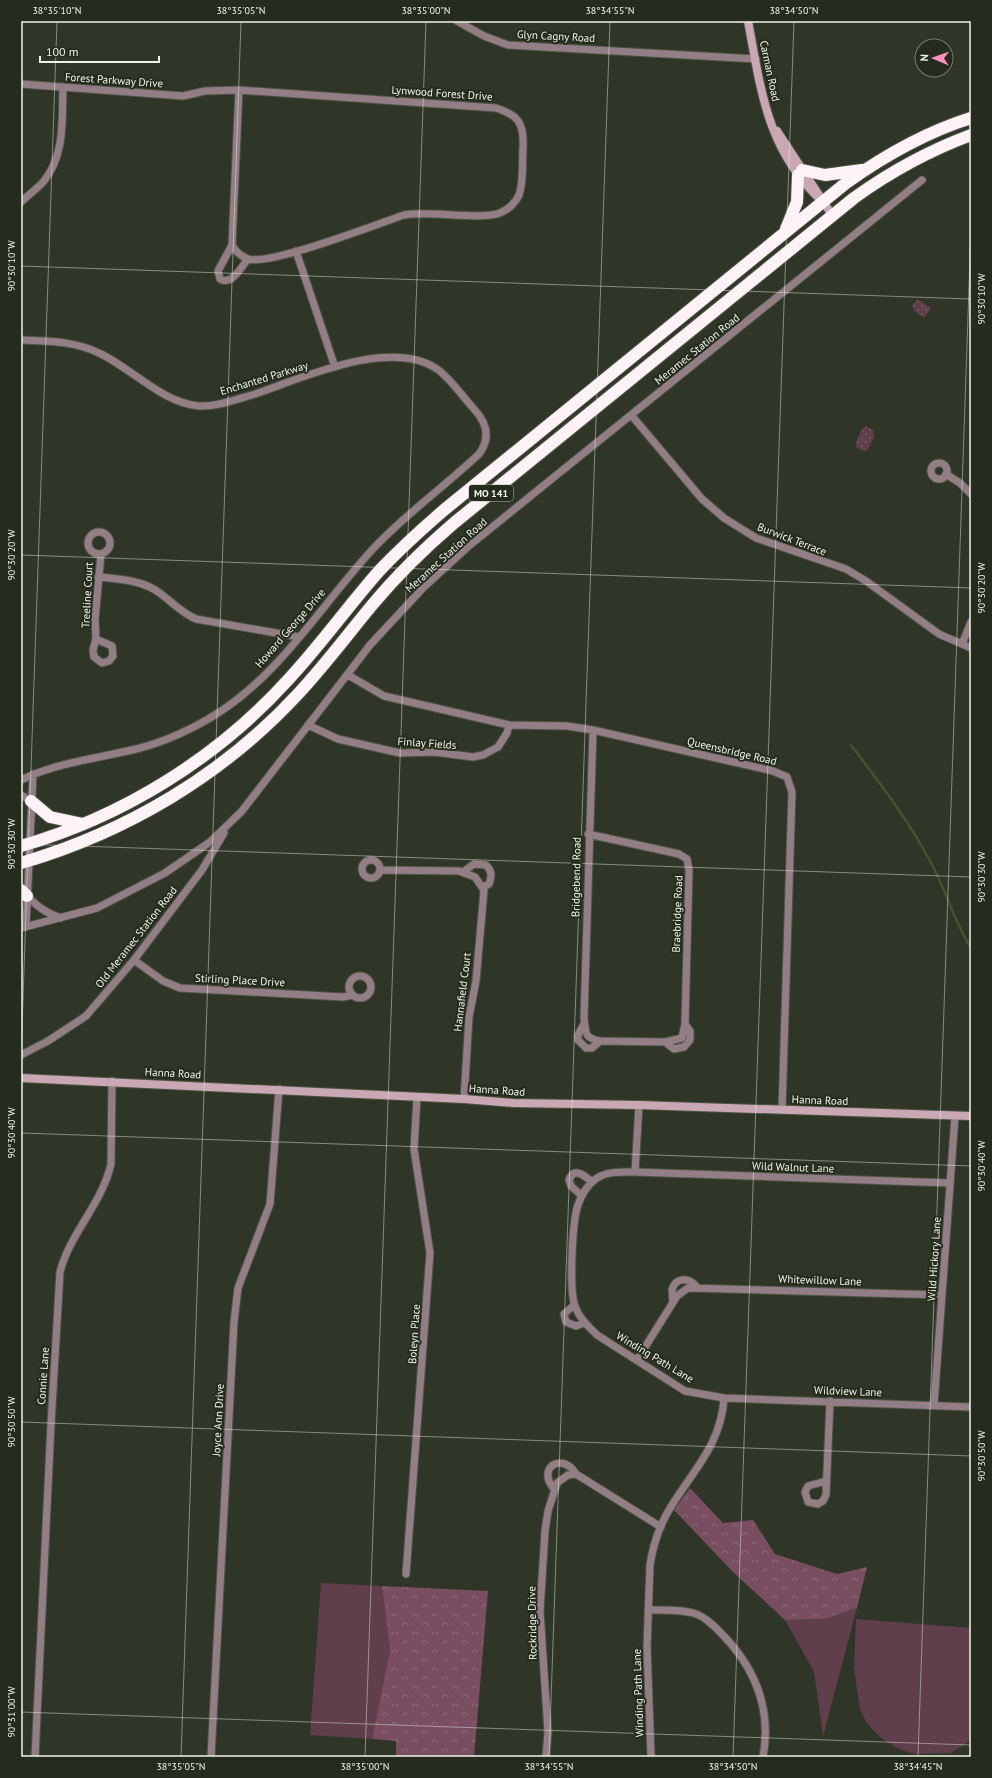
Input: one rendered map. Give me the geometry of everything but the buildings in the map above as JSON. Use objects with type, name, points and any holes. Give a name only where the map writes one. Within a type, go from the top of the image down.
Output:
[{"type":"highway","name":"MO 141","points":[[25,845],[83,824],[123,806],[155,788],[200,759],[229,736],[287,682],[381,569],[422,529],[785,233],[822,201],[866,170],[908,144],[971,118]]},
{"type":"highway","name":"MO 141","points":[[25,862],[86,840],[139,816],[189,786],[236,752],[274,719],[299,694],[392,582],[433,541],[832,215],[877,181],[928,153],[971,135]]},
{"type":"highway","points":[[785,233],[797,202],[800,172],[825,175],[866,170]]},
{"type":"highway","points":[[26,798],[50,817],[83,824]]},
{"type":"street","name":"Glyn Cagny Road","points":[[457,21],[484,36],[508,44],[756,59]]},
{"type":"street","name":"Carman Road","points":[[748,21],[764,100],[778,144],[800,172],[808,188],[822,201],[832,215]]},
{"type":"street","name":"Forest Parkway Drive","points":[[21,84],[183,96],[205,91]]},
{"type":"street","points":[[21,202],[45,180],[56,159],[61,144],[63,87]]},
{"type":"street","points":[[232,245],[235,251],[248,259],[230,280],[225,281],[220,279],[218,271],[232,245],[239,90]]},
{"type":"street","name":"Lynwood Forest Drive","points":[[205,91],[239,90],[496,108],[517,118],[523,128],[522,176],[519,194],[513,204],[502,212],[491,215],[422,212],[404,215],[296,251],[256,260],[248,259]]},
{"type":"street","name":"Meramec Station Road","points":[[23,927],[97,908],[165,872],[210,842],[242,811],[370,645],[395,618],[464,550],[632,416],[922,180]]},
{"type":"street","points":[[296,251],[335,367]]},
{"type":"street","name":"Enchanted Parkway","points":[[21,340],[74,344],[89,348],[102,354],[134,376],[176,399],[199,406],[233,401],[335,367],[363,360],[380,357],[396,357],[427,363],[447,378],[482,419],[486,429],[486,439]]},
{"type":"street","name":"Burwick Terrace","points":[[632,416],[702,499],[724,518],[756,538],[846,569],[866,581],[939,634],[971,648]]},
{"type":"street","name":"Howard George Drive","points":[[21,780],[33,774],[66,763],[147,745],[196,725],[243,694],[274,667],[352,572],[388,533],[479,454],[486,439]]},
{"type":"street","points":[[946,474],[960,483],[971,494]]},
{"type":"street","name":"Treeline Court","points":[[96,639],[95,620],[101,554]]},
{"type":"street","points":[[98,577],[120,580],[149,587],[161,594],[186,615],[196,619],[299,637]]},
{"type":"street","points":[[962,644],[971,622]]},
{"type":"street","name":"Queensbridge Road","points":[[348,675],[384,696],[509,725],[567,726],[593,730],[773,771],[787,777],[790,783],[791,808],[782,1110]]},
{"type":"street","name":"Finlay Fields","points":[[308,725],[338,739],[400,753],[434,752],[473,756],[482,755],[498,747],[507,732],[509,725]]},
{"type":"street","name":"Bridgebend Road","points":[[593,730],[588,834],[584,1024],[586,1035],[590,1040],[600,1041],[666,1042],[682,1038]]},
{"type":"street","points":[[23,927],[26,798],[33,774]]},
{"type":"street","name":"Old Meramec Station Road","points":[[21,1055],[48,1041],[86,1016],[134,960],[202,870],[228,825]]},
{"type":"street","name":"Braebridge Road","points":[[588,834],[680,854],[687,859],[689,870],[685,1024],[682,1038]]},
{"type":"street","name":"Hannafield Court","points":[[462,872],[474,864],[486,865],[490,869],[492,877],[489,884],[482,887]]},
{"type":"street","name":"Hannafield Court","points":[[380,870],[462,872],[475,877],[482,887],[476,981],[469,1017],[464,1099]]},
{"type":"street","points":[[24,893],[38,908],[48,914],[61,918]]},
{"type":"street","name":"Stirling Place Drive","points":[[134,960],[163,981],[180,988],[343,997],[353,995]]},
{"type":"street","name":"Braebridge Road","points":[[666,1042],[674,1049],[684,1047],[690,1040],[690,1032],[685,1024]]},
{"type":"street","name":"Hanna Road","points":[[21,1078],[279,1089],[514,1103],[639,1105],[971,1116]]},
{"type":"street","name":"Connie Lane","points":[[35,1757],[60,1272],[67,1251],[104,1188],[108,1176],[111,1164],[112,1081]]},
{"type":"street","name":"Joyce Ann Drive","points":[[212,1757],[234,1322],[238,1288],[270,1204],[279,1089]]},
{"type":"street","name":"Boleyn Place","points":[[406,1574],[430,1253],[414,1149],[417,1097]]},
{"type":"street","points":[[635,1172],[639,1105]]},
{"type":"street","name":"Wild Hickory Lane","points":[[934,1405],[955,1116]]},
{"type":"street","name":"Winding Path Lane","points":[[635,1172],[604,1174],[592,1182],[582,1196],[576,1215],[571,1278],[574,1305],[584,1323],[597,1335],[685,1391],[724,1398],[723,1413],[719,1429],[707,1456],[670,1509],[660,1527],[650,1565],[647,1647],[651,1757]]},
{"type":"street","name":"Wild Walnut Lane","points":[[635,1172],[950,1183]]},
{"type":"street","points":[[582,1196],[571,1186],[569,1180],[572,1175],[581,1173],[592,1182]]},
{"type":"street","name":"Whitewillow Lane","points":[[673,1302],[672,1290],[678,1281],[683,1279],[692,1281],[697,1287]]},
{"type":"street","name":"Whitewillow Lane","points":[[637,1360],[673,1302],[683,1291],[688,1288],[697,1287],[942,1295]]},
{"type":"street","points":[[574,1305],[564,1314],[566,1322],[572,1326],[584,1323]]},
{"type":"street","name":"Wildview Lane","points":[[724,1398],[971,1407]]},
{"type":"street","points":[[826,1481],[830,1401]]},
{"type":"street","points":[[554,1489],[548,1482],[547,1475],[549,1469],[556,1463],[568,1465],[576,1474],[660,1527]]},
{"type":"street","name":"Rockridge Drive","points":[[546,1757],[548,1732],[540,1611],[545,1531],[554,1489],[561,1478],[576,1474]]},
{"type":"street","points":[[648,1610],[694,1613],[706,1619],[743,1657],[762,1700],[766,1721],[766,1738],[763,1757]]},
{"type":"shaded area","points":[[917,299],[931,308],[924,318],[913,310],[914,308],[912,306]]},
{"type":"shaded area","points":[[866,426],[873,430],[874,437],[868,449],[864,451],[856,447],[856,441]]},
{"type":"shaded area","points":[[321,1583],[382,1586],[390,1650],[372,1739],[310,1735]]},
{"type":"shaded area","points":[[857,1608],[823,1736],[814,1672],[785,1620],[825,1619]]},
{"type":"shaded area","points":[[856,1619],[971,1628],[971,1740],[951,1753],[913,1754],[897,1748],[881,1738],[867,1723],[860,1710],[854,1668]]},
{"type":"green space","points":[[690,1488],[723,1523],[753,1520],[775,1554],[837,1574],[867,1567],[857,1608],[825,1619],[785,1620],[733,1572],[674,1510]]},
{"type":"green space","points":[[382,1586],[488,1591],[474,1757],[396,1757],[396,1741],[372,1739],[390,1650]]},
{"type":"waterway","points":[[851,745],[892,800],[920,844],[935,870],[959,926],[971,948]]}]
